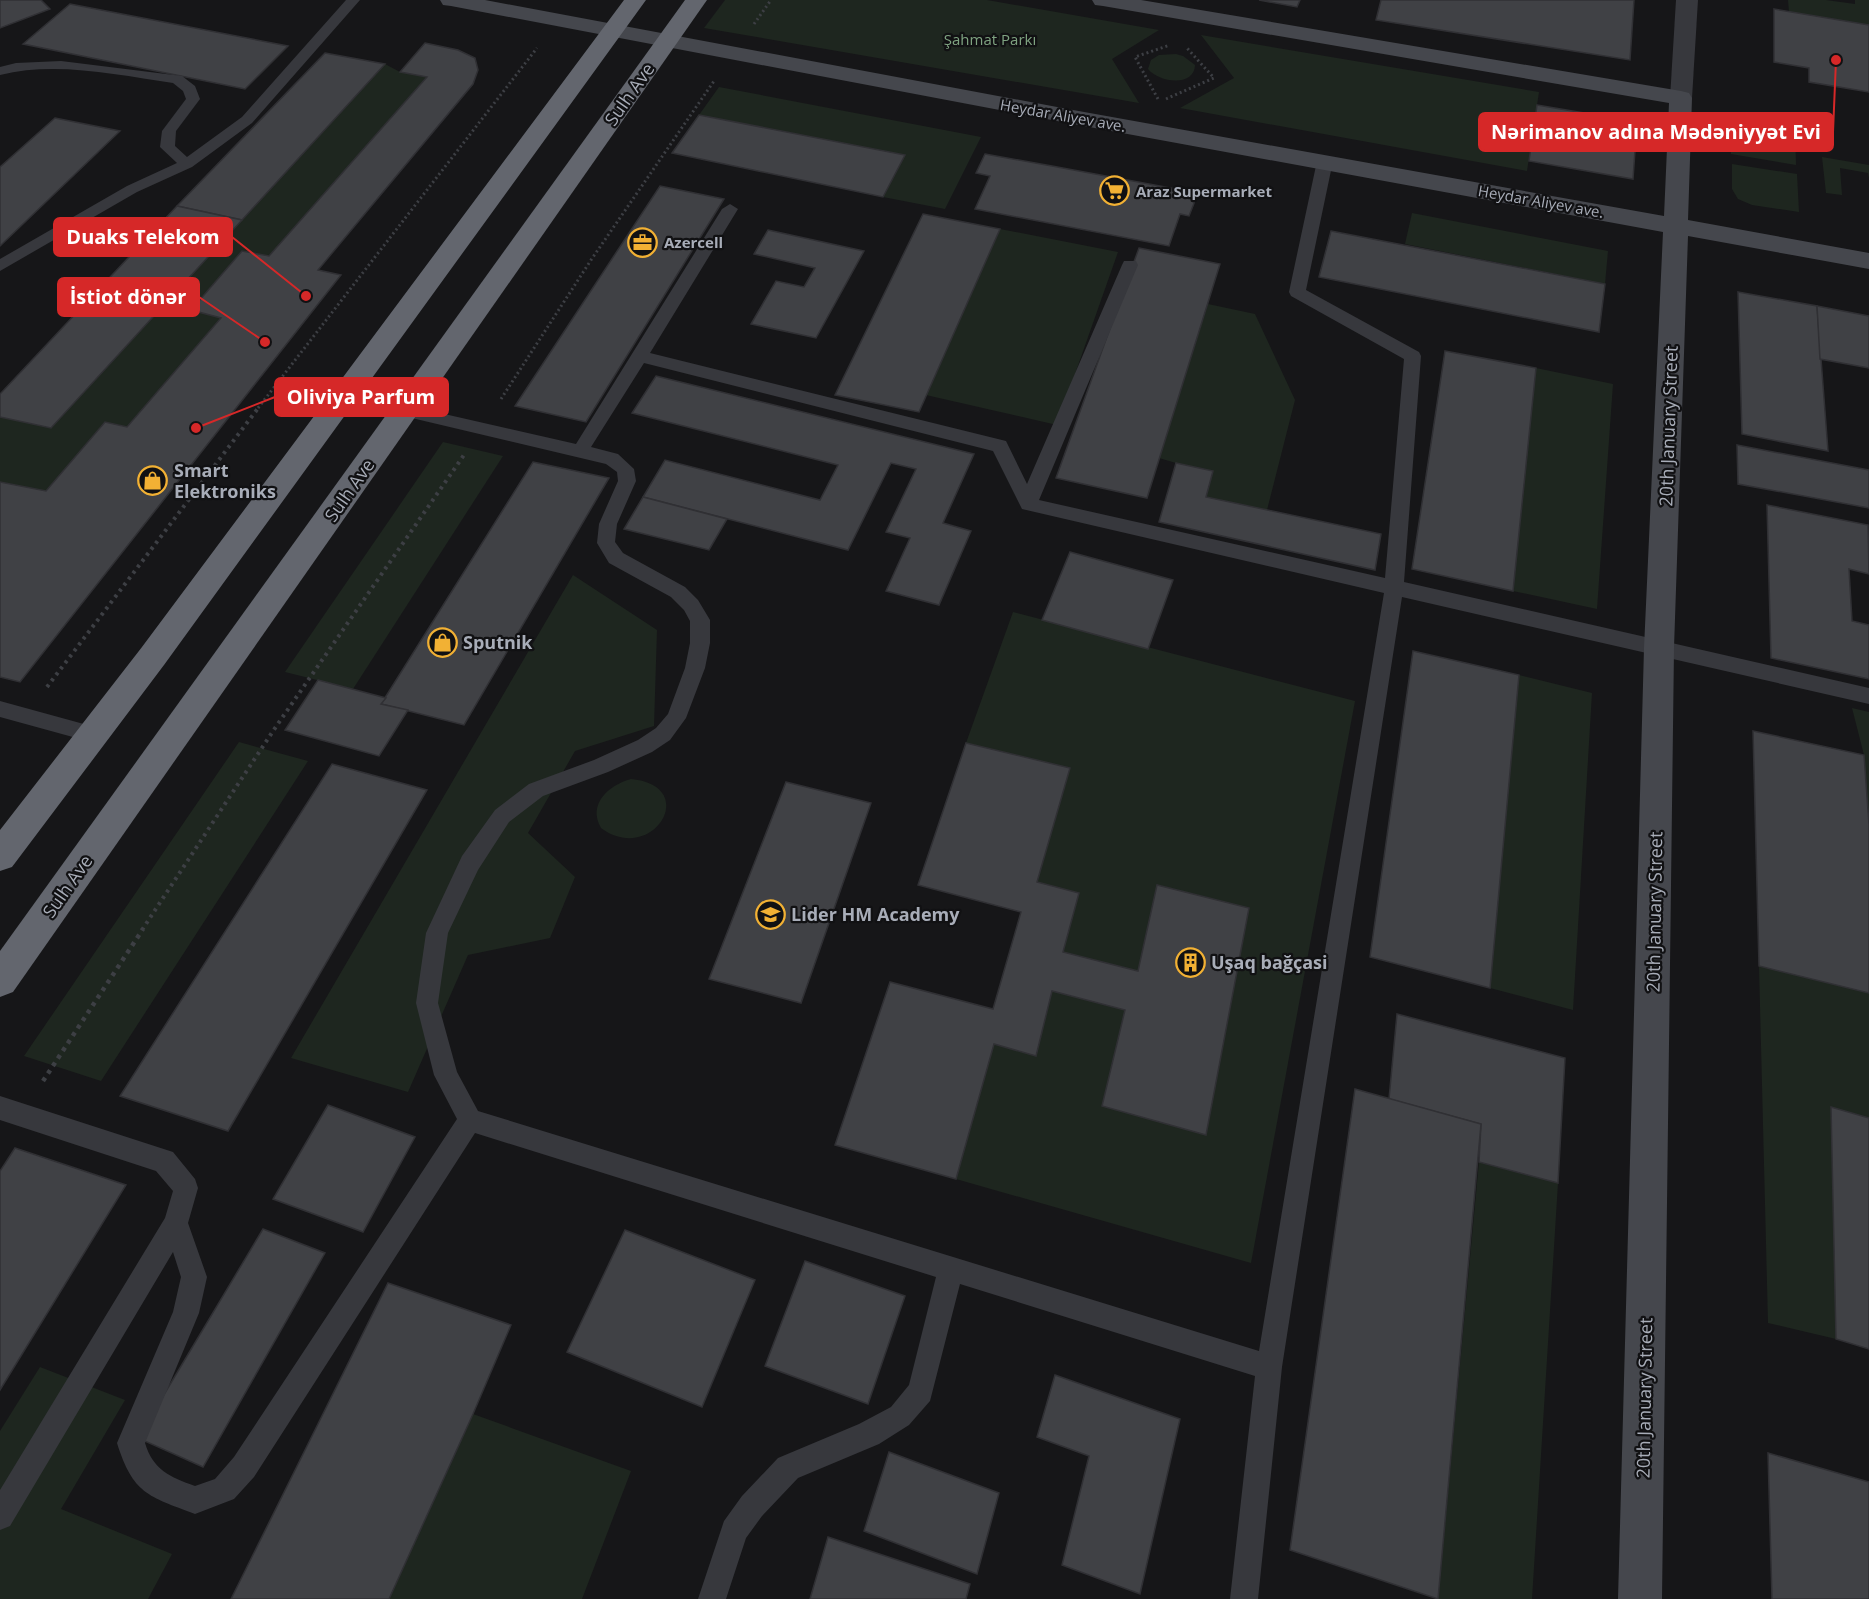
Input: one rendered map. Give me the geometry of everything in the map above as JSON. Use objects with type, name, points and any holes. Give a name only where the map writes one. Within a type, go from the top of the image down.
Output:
[{"type":"highway","points":[[0,856],[91,734],[153,656],[635,0]]},
{"type":"highway","name":"Sulh Ave","points":[[0,980],[696,0]]},
{"type":"main road","name":"Heydar Aliyev ave.","points":[[450,0],[733,54],[1869,261]]},
{"type":"main road","points":[[1103,0],[1682,98],[1676,225]]},
{"type":"main road","name":"20th January Street","points":[[1640,1599],[1659,648],[1676,225]]},
{"type":"street","points":[[1682,98],[1687,0]]},
{"type":"lane","points":[[0,266],[132,189],[187,164],[247,120],[353,0]]},
{"type":"lane","points":[[0,71],[43,64],[177,79],[190,89],[193,99],[169,131],[167,147],[187,164]]},
{"type":"lane","points":[[1244,1599],[1269,1367],[1394,587],[1413,356],[1297,292],[1325,161]]},
{"type":"lane","points":[[580,452],[730,209]]},
{"type":"lane","points":[[1028,504],[1130,265]]},
{"type":"lane","points":[[639,356],[1000,446],[1028,504]]},
{"type":"lane","points":[[405,411],[612,459],[625,469],[627,481],[608,524],[606,543],[616,558],[678,592],[691,605],[700,620],[700,643],[695,668],[676,718],[663,734],[645,746],[601,766],[536,790],[502,816],[470,862],[437,933],[427,1003],[447,1075],[470,1120],[1269,1367]]},
{"type":"lane","points":[[1028,504],[1869,696]]},
{"type":"lane","points":[[0,709],[91,734]]},
{"type":"lane","points":[[0,1516],[176,1223],[186,1188],[164,1161],[10,1111]]},
{"type":"lane","points":[[176,1223],[194,1277],[186,1313],[132,1443],[136,1462],[154,1485],[195,1500],[224,1489],[244,1467],[470,1120]]},
{"type":"lane","points":[[712,1599],[734,1531],[752,1506],[788,1468],[879,1428],[900,1416],[921,1392],[951,1268]]},
{"type":"path","points":[[10,1111],[482,429],[591,260],[771,0]]},
{"type":"path","points":[[1181,42],[1214,78],[1160,102],[1135,57],[1181,42]]},
{"type":"path","points":[[25,716],[260,406],[538,46]]},
{"type":"green space","name":"Şahmat Parkı","points":[[725,0],[987,0],[1159,30],[1112,59],[1139,103],[704,28]]},
{"type":"green space","points":[[1788,0],[1826,0],[1855,4],[1855,0],[1869,0],[1869,25],[1789,12]]},
{"type":"green space","points":[[1201,35],[1539,92],[1527,171],[1180,108],[1234,78]]},
{"type":"green space","points":[[1176,54],[1195,65],[1189,77],[1182,80],[1167,80],[1153,74],[1148,69],[1151,60],[1159,55]]},
{"type":"green space","points":[[385,64],[400,72],[427,77],[269,256],[242,251],[191,310],[221,318],[127,427],[105,422],[46,491],[0,482],[0,417],[51,428]]},
{"type":"green space","points":[[719,87],[981,137],[945,209],[883,197],[905,155],[699,115]]},
{"type":"green space","points":[[1731,118],[1795,129],[1796,165],[1731,154]]},
{"type":"green space","points":[[1822,157],[1869,165],[1869,178],[1868,173],[1840,168],[1842,195],[1826,193]]},
{"type":"green space","points":[[1732,164],[1797,174],[1799,212],[1752,205],[1738,199],[1732,189]]},
{"type":"green space","points":[[1412,213],[1608,251],[1605,284],[1405,244]]},
{"type":"green space","points":[[1000,229],[1118,252],[1057,425],[926,395]]},
{"type":"green space","points":[[1208,304],[1255,314],[1295,400],[1267,510],[1206,497],[1176,463],[1159,458]]},
{"type":"green space","points":[[1536,368],[1613,384],[1597,609],[1513,591]]},
{"type":"green space","points":[[443,442],[503,456],[353,689],[285,672]]},
{"type":"green space","points":[[573,575],[657,630],[654,726],[575,751],[528,833],[575,877],[550,938],[468,955],[408,1092],[291,1058]]},
{"type":"green space","points":[[1013,612],[1355,701],[1251,1263],[956,1179],[994,1044],[1036,1056],[1052,991],[1125,1010],[1206,1134],[1249,908],[1158,885],[1138,971],[1063,952],[1037,882],[1070,768],[966,743]]},
{"type":"green space","points":[[1519,675],[1592,693],[1573,1010],[1490,988]]},
{"type":"green space","points":[[1852,708],[1869,712],[1869,824],[1864,755]]},
{"type":"green space","points":[[239,742],[308,761],[101,1081],[24,1056]]},
{"type":"green space","points":[[631,779],[652,785],[663,795],[666,808],[662,820],[652,831],[637,837],[620,837],[601,828],[597,819],[597,811],[602,797],[608,791]]},
{"type":"green space","points":[[1759,966],[1869,993],[1869,1118],[1831,1108],[1836,1339],[1768,1323]]},
{"type":"green space","points":[[1479,1162],[1558,1183],[1532,1599],[1438,1599]]},
{"type":"green space","points":[[40,1367],[125,1400],[61,1509],[172,1554],[148,1599],[0,1599],[0,1431]]},
{"type":"green space","points":[[473,1414],[631,1471],[582,1599],[389,1599]]},
{"type":"building","points":[[0,0],[41,0],[50,9],[0,28]]},
{"type":"building","points":[[1259,0],[1300,0],[1297,7]]},
{"type":"building","points":[[1381,0],[1634,0],[1630,60],[1376,20]]},
{"type":"building","points":[[70,4],[288,46],[245,89],[23,44]]},
{"type":"building","points":[[1774,9],[1869,25],[1869,92],[1809,82],[1809,68],[1774,62]]},
{"type":"building","points":[[425,43],[458,50],[475,58],[478,70],[473,84],[318,270],[341,275],[20,682],[0,677],[0,482],[46,491],[105,422],[127,427],[221,318],[191,310],[242,251],[269,256],[427,77],[400,72]]},
{"type":"building","points":[[325,53],[385,64],[242,220],[177,206]]},
{"type":"building","points":[[1537,105],[1637,122],[1633,179],[1529,161]]},
{"type":"building","points":[[699,115],[905,155],[883,197],[672,153]]},
{"type":"building","points":[[55,118],[120,131],[0,246],[0,167]]},
{"type":"building","points":[[985,154],[1198,193],[1189,216],[1180,214],[1169,246],[975,209],[990,176],[976,173]]},
{"type":"building","points":[[660,186],[724,199],[586,422],[515,406]]},
{"type":"building","points":[[177,206],[242,220],[51,428],[0,417],[0,394]]},
{"type":"building","points":[[923,214],[1000,229],[919,412],[835,395]]},
{"type":"building","points":[[768,230],[864,251],[816,338],[751,324],[776,281],[804,287],[815,268],[754,254]]},
{"type":"building","points":[[1331,231],[1605,284],[1599,332],[1319,277]]},
{"type":"building","points":[[1139,248],[1220,264],[1147,498],[1056,478]]},
{"type":"building","points":[[1738,292],[1817,306],[1828,451],[1742,434]]},
{"type":"building","points":[[1817,306],[1869,316],[1869,368],[1820,359]]},
{"type":"building","points":[[1445,351],[1536,368],[1513,591],[1412,569]]},
{"type":"building","points":[[656,376],[974,454],[943,523],[971,531],[939,605],[886,591],[910,538],[886,532],[916,469],[891,463],[848,550],[643,497],[665,460],[820,500],[838,465],[632,413]]},
{"type":"building","points":[[1737,445],[1869,470],[1869,508],[1738,484]]},
{"type":"building","points":[[533,462],[609,478],[464,725],[381,704]]},
{"type":"building","points":[[1176,463],[1213,471],[1206,497],[1381,534],[1375,570],[1159,522]]},
{"type":"building","points":[[643,497],[727,519],[709,550],[624,529]]},
{"type":"building","points":[[1767,505],[1868,525],[1869,574],[1849,569],[1852,621],[1869,625],[1869,679],[1771,658]]},
{"type":"building","points":[[1070,552],[1173,580],[1148,649],[1042,620]]},
{"type":"building","points":[[1413,651],[1519,675],[1490,988],[1370,957]]},
{"type":"building","points":[[318,680],[386,698],[381,704],[408,710],[379,756],[285,730]]},
{"type":"building","points":[[1753,731],[1864,755],[1869,824],[1869,993],[1759,966]]},
{"type":"building","name":"Uşaq bağçasi","points":[[966,743],[1070,768],[1037,882],[1079,893],[1063,952],[1138,971],[1157,885],[1249,908],[1206,1135],[1102,1106],[1125,1010],[1052,991],[1036,1056],[994,1044],[956,1179],[835,1145],[890,982],[993,1009],[1021,912],[918,885]]},
{"type":"building","points":[[332,764],[427,790],[228,1131],[120,1096]]},
{"type":"building","points":[[786,782],[871,803],[801,1003],[709,979]]},
{"type":"building","points":[[1397,1014],[1565,1058],[1558,1183],[1479,1162],[1481,1124],[1389,1099]]},
{"type":"building","points":[[1355,1089],[1481,1124],[1438,1599],[1290,1550]]},
{"type":"building","points":[[328,1105],[415,1137],[363,1232],[273,1199]]},
{"type":"building","points":[[1831,1107],[1869,1118],[1869,1349],[1836,1339]]},
{"type":"building","points":[[15,1148],[126,1185],[0,1390],[0,1171]]},
{"type":"building","points":[[263,1229],[325,1253],[203,1467],[138,1438]]},
{"type":"building","points":[[625,1230],[755,1280],[702,1407],[567,1352]]},
{"type":"building","points":[[805,1261],[905,1296],[868,1404],[765,1366]]},
{"type":"building","points":[[388,1283],[511,1325],[389,1599],[231,1599]]},
{"type":"building","points":[[1055,1375],[1180,1419],[1140,1594],[1062,1565],[1089,1456],[1037,1437]]},
{"type":"building","points":[[889,1452],[999,1493],[977,1574],[864,1531]]},
{"type":"building","points":[[1768,1453],[1869,1482],[1869,1599],[1772,1599]]},
{"type":"building","points":[[828,1537],[970,1584],[966,1599],[810,1599]]},
{"type":"place","name":"Nərimanov adına Mədəniyyət Evi","points":[[1836,60]]},
{"type":"place","name":"Araz Supermarket","points":[[1115,191]]},
{"type":"place","name":"Azercell","points":[[643,242]]},
{"type":"place","name":"Duaks Telekom","points":[[306,296]]},
{"type":"place","name":"İstiot dönәr","points":[[265,342]]},
{"type":"place","name":"Oliviya Parfum","points":[[196,428]]},
{"type":"place","name":"Smart Elektroniks","points":[[153,480]]},
{"type":"place","name":"Sputnik","points":[[442,642]]},
{"type":"place","name":"Lider HM Academy","points":[[770,914]]},
{"type":"place","name":"Uşaq bağçasi","points":[[1190,962]]}]
